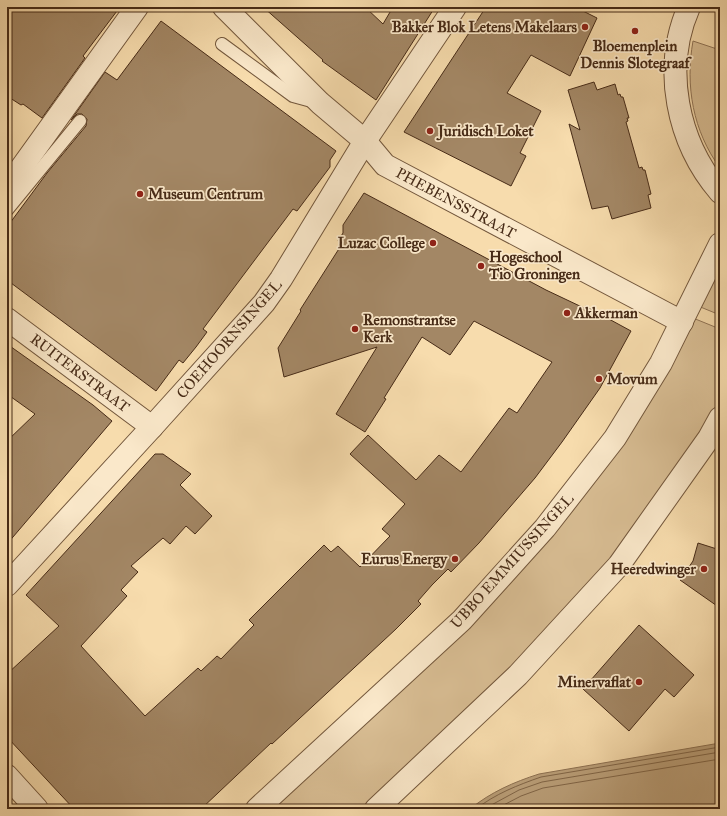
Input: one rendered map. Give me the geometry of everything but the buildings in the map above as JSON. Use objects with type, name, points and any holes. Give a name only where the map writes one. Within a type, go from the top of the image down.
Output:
[{"type":"street","points":[[7,199],[14,178],[137,7]]},
{"type":"street","name":"PHEBENSSTRAAT","points":[[224,7],[320,103],[366,141],[385,165],[682,322]]},
{"type":"street","name":"COEHOORNSINGEL","points":[[7,585],[264,303],[280,280],[366,141],[454,7]]},
{"type":"street","points":[[690,7],[677,52],[676,81],[679,110],[682,124],[692,150],[707,175],[720,192]]},
{"type":"street","name":"UBBO EMMIUSSINGEL","points":[[257,809],[462,620],[546,528],[615,438],[661,363],[720,244]]},
{"type":"street","name":"RUITERSTRAAT","points":[[7,319],[152,427]]},
{"type":"street","points":[[376,809],[518,675],[619,565],[710,438],[720,418]]},
{"type":"street","points":[[7,776],[37,809]]},
{"type":"lane","points":[[222,44],[293,96],[320,103]]},
{"type":"lane","points":[[7,210],[80,121]]},
{"type":"shaded area","points":[[693,41],[720,50],[720,168],[703,139],[693,108],[690,75]]},
{"type":"shaded area","points":[[720,262],[720,315],[698,306]]},
{"type":"shaded area","points":[[693,318],[720,329],[720,402],[702,435],[641,527],[514,671],[364,809],[269,809],[438,653]]},
{"type":"water","points":[[720,743],[720,809],[470,809],[486,797],[503,788],[539,774]]},
{"type":"place","name":"Bakker Blok Letens Makelaars","points":[[585,27]]},
{"type":"place","name":"Bloemenplein Dennis Slotegraaf","points":[[635,31]]},
{"type":"place","name":"Juridisch Loket","points":[[430,131]]},
{"type":"place","name":"Museum Centrum","points":[[140,194]]},
{"type":"place","name":"Luzac College","points":[[433,243]]},
{"type":"place","name":"Hogeschool Tio Groningen","points":[[481,266]]},
{"type":"place","name":"Akkerman","points":[[567,313]]},
{"type":"place","name":"Remonstrantse Kerk","points":[[355,329]]},
{"type":"place","name":"Movum","points":[[599,379]]},
{"type":"place","name":"Eurus Energy","points":[[455,559]]},
{"type":"place","name":"Heeredwinger","points":[[704,569]]},
{"type":"place","name":"Minervaflat","points":[[639,682]]}]
